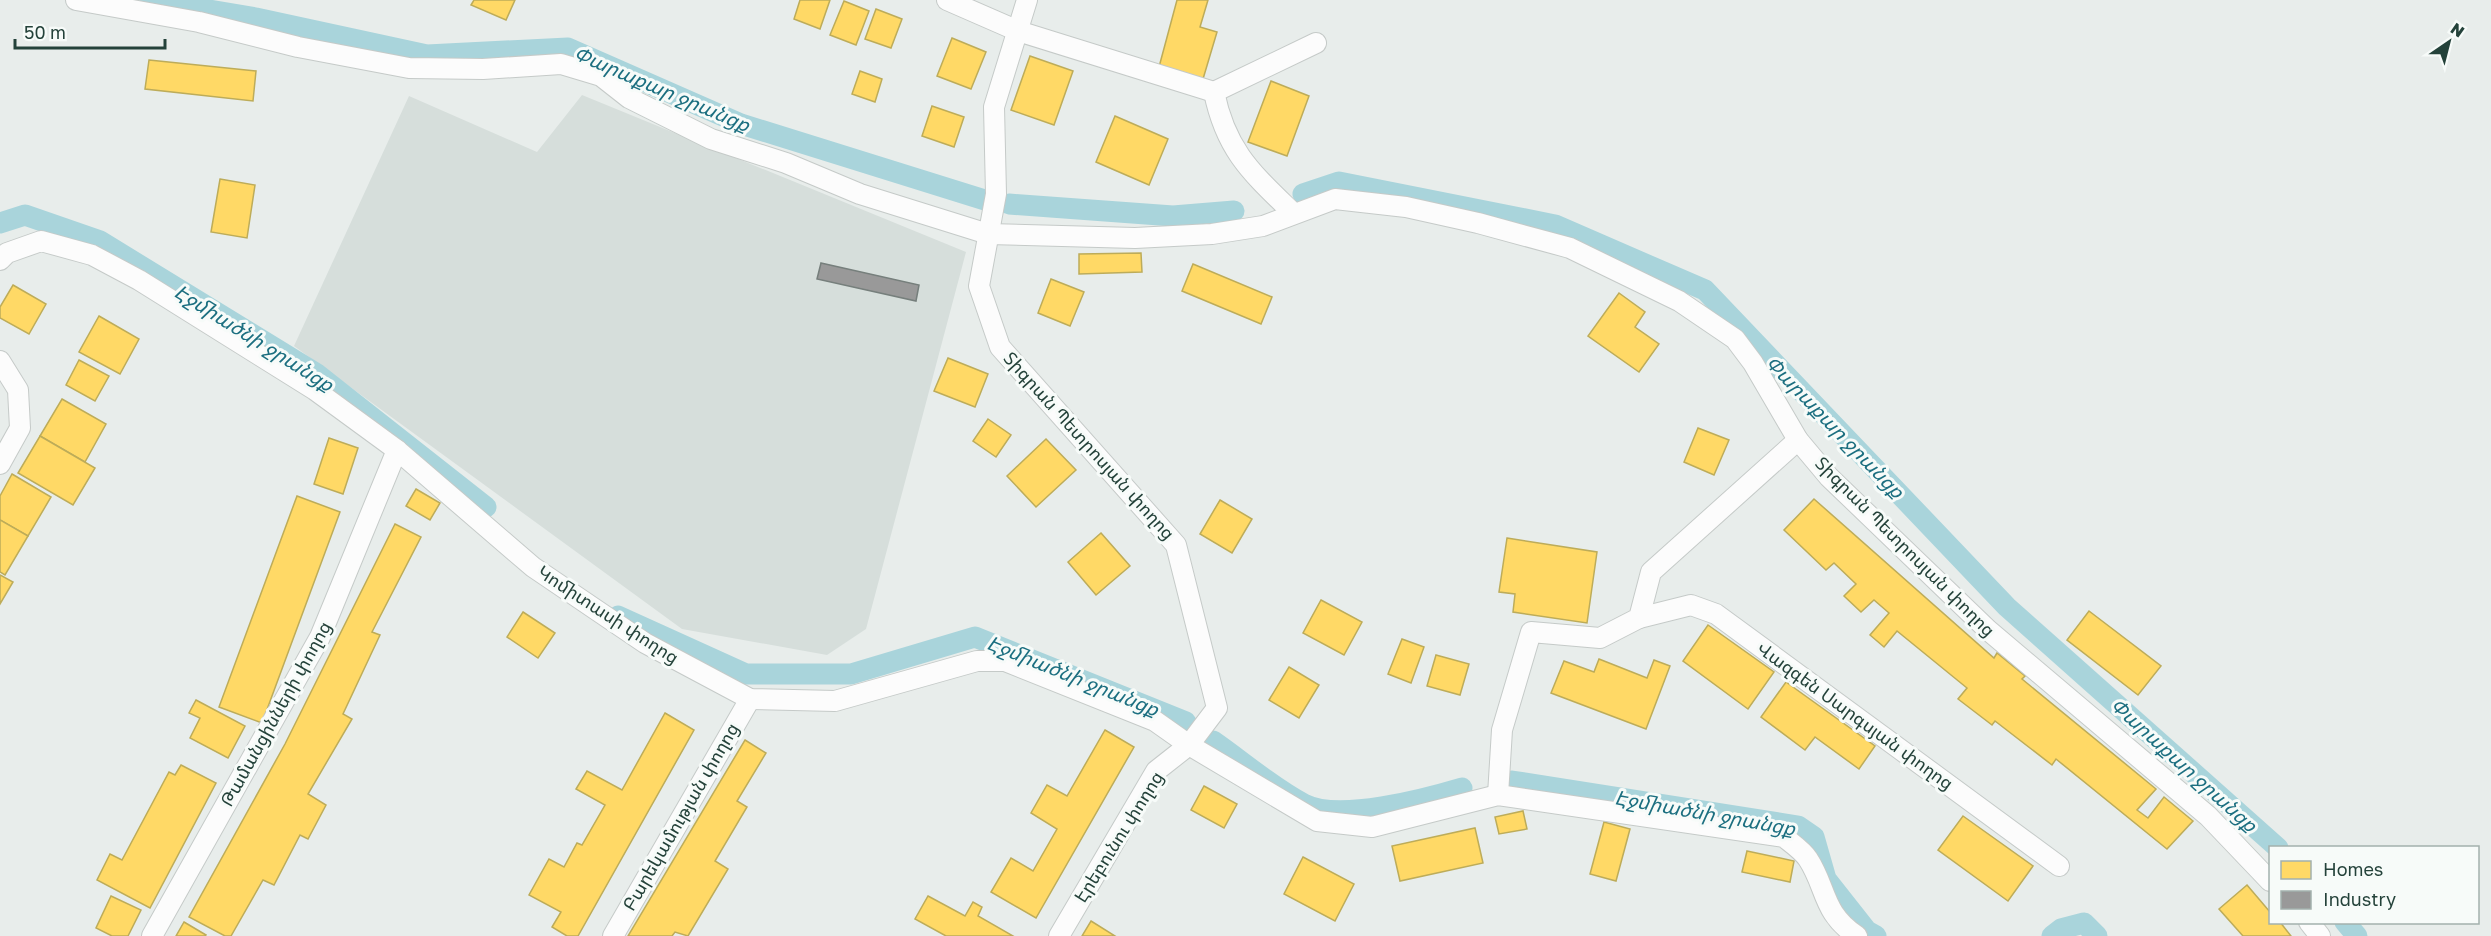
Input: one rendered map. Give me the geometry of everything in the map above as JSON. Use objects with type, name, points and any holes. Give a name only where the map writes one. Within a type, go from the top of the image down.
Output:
[{"type":"street","name":"Տիգրան Պետրոսյան փողոց","points":[[76,0],[199,22],[298,46],[409,68],[483,69],[561,64],[601,76],[629,98],[711,139],[786,163],[860,194],[988,234],[1135,238],[1212,234],[1263,226],[1293,213],[1335,200],[1406,207],[1478,223],[1570,248],[1679,301],[1735,339],[1753,363],[1798,440],[1829,477],[1988,630],[2208,816],[2269,879]]},
{"type":"street","points":[[946,0],[1018,31],[1214,92],[1316,43]]},
{"type":"street","name":"Տիգրան Պետրոսյան փողոց","points":[[1027,0],[994,107],[996,194],[979,286],[1000,347],[1176,545],[1217,708],[1189,746]]},
{"type":"street","points":[[1214,92],[1220,121],[1235,151],[1251,172],[1293,213]]},
{"type":"street","name":"Կոմիտասի փողոց","points":[[0,260],[7,253],[41,241],[92,255],[139,280],[315,390],[397,450],[533,567],[645,643],[750,699],[835,701],[977,661],[1005,661],[1155,721],[1189,746],[1317,821],[1372,827],[1498,795],[1784,837],[1808,858],[1823,898],[1843,927],[1857,936]]},
{"type":"street","points":[[0,361],[18,390],[20,428],[0,464]]},
{"type":"street","points":[[1639,618],[1651,572],[1798,440]]},
{"type":"street","name":"Թամանցինների փողոց","points":[[152,936],[321,637],[397,450]]},
{"type":"street","name":"Վազգեն Սարգսյան փողոց","points":[[1498,795],[1502,730],[1531,632],[1600,638],[1639,618],[1691,604],[1716,614],[2058,866]]},
{"type":"street","name":"Բարեկամության փողոց","points":[[613,936],[750,699]]},
{"type":"street","name":"Էրեբունու փողոց","points":[[1059,936],[1156,771],[1189,746]]},
{"type":"street","points":[[2311,924],[2320,936]]},
{"type":"shaded area","points":[[582,95],[966,252],[866,629],[827,655],[682,629],[294,346],[409,96],[537,152]]},
{"type":"building: Homes","points":[[474,0],[515,0],[506,20],[471,5]]},
{"type":"building: Homes","points":[[800,0],[830,0],[820,29],[794,19]]},
{"type":"building: Homes","points":[[1177,0],[1208,0],[1200,27],[1217,32],[1203,79],[1159,67]]},
{"type":"building: Homes","points":[[844,1],[869,11],[856,45],[830,35]]},
{"type":"building: Homes","points":[[876,9],[902,19],[891,48],[865,39]]},
{"type":"building: Homes","points":[[952,38],[986,52],[971,89],[937,76]]},
{"type":"building: Homes","points":[[1030,56],[1073,71],[1054,125],[1011,110]]},
{"type":"building: Homes","points":[[149,60],[256,71],[253,101],[145,89]]},
{"type":"building: Homes","points":[[860,71],[882,79],[875,102],[852,94]]},
{"type":"building: Homes","points":[[1271,81],[1309,96],[1287,156],[1248,142]]},
{"type":"building: Homes","points":[[932,106],[964,117],[954,147],[922,136]]},
{"type":"building: Homes","points":[[1115,116],[1168,139],[1149,185],[1096,162]]},
{"type":"building: Homes","points":[[220,179],[255,185],[247,238],[211,232]]},
{"type":"building: Homes","points":[[1141,253],[1142,272],[1079,274],[1079,254]]},
{"type":"building: Homes","points":[[1193,264],[1272,297],[1261,324],[1182,291]]},
{"type":"building: Homes","points":[[1051,279],[1084,292],[1070,326],[1038,313]]},
{"type":"building: Homes","points":[[13,285],[46,304],[29,334],[0,318],[0,307]]},
{"type":"building: Homes","points":[[1619,293],[1645,312],[1635,327],[1659,344],[1639,372],[1588,336]]},
{"type":"building: Homes","points":[[99,316],[139,339],[120,374],[79,352]]},
{"type":"building: Homes","points":[[948,358],[988,374],[975,407],[934,391]]},
{"type":"building: Homes","points":[[79,360],[109,376],[95,401],[66,385]]},
{"type":"building: Homes","points":[[62,399],[106,424],[85,462],[40,436]]},
{"type":"building: Homes","points":[[988,419],[1011,435],[996,457],[973,441]]},
{"type":"building: Homes","points":[[1698,428],[1729,440],[1714,475],[1684,462]]},
{"type":"building: Homes","points":[[40,436],[95,468],[73,505],[18,473]]},
{"type":"building: Homes","points":[[329,438],[358,448],[343,494],[314,484]]},
{"type":"building: Homes","points":[[1046,439],[1076,470],[1036,507],[1007,476]]},
{"type":"building: Homes","points":[[12,474],[51,497],[28,536],[0,520],[0,496]]},
{"type":"building: Homes","points":[[416,489],[440,503],[430,520],[406,506]]},
{"type":"building: Homes","points":[[297,496],[340,512],[262,723],[219,707]]},
{"type":"building: Homes","points":[[1814,499],[1994,658],[1997,653],[2025,676],[2022,679],[2156,789],[2137,810],[2148,818],[2164,797],[2193,821],[2167,849],[2056,759],[2052,765],[1995,721],[1992,725],[1958,699],[1967,688],[1897,631],[1884,647],[1870,635],[1889,613],[1874,600],[1861,612],[1844,596],[1856,584],[1834,563],[1826,570],[1784,530]]},
{"type":"building: Homes","points":[[1220,500],[1252,519],[1232,553],[1200,534]]},
{"type":"building: Homes","points":[[0,520],[28,536],[5,575],[0,572]]},
{"type":"building: Homes","points":[[395,524],[421,537],[372,632],[380,635],[343,714],[352,719],[308,794],[326,805],[308,839],[300,835],[274,885],[263,880],[231,936],[225,936],[189,917],[285,744]]},
{"type":"building: Homes","points":[[1101,533],[1130,566],[1096,595],[1068,562]]},
{"type":"building: Homes","points":[[1507,538],[1597,552],[1587,623],[1513,612],[1515,594],[1499,592]]},
{"type":"building: Homes","points":[[0,575],[13,582],[0,604]]},
{"type":"building: Homes","points":[[1321,600],[1362,622],[1344,655],[1303,633]]},
{"type":"building: Homes","points":[[2089,611],[2161,666],[2138,695],[2067,640]]},
{"type":"building: Homes","points":[[523,612],[555,633],[538,658],[507,637]]},
{"type":"building: Homes","points":[[1708,625],[1774,672],[1748,709],[1683,661]]},
{"type":"building: Homes","points":[[1402,639],[1424,647],[1411,683],[1388,674]]},
{"type":"building: Homes","points":[[1436,655],[1469,664],[1460,695],[1427,686]]},
{"type":"building: Homes","points":[[1599,659],[1647,678],[1654,660],[1670,666],[1646,729],[1551,693],[1564,661],[1594,672]]},
{"type":"building: Homes","points":[[1289,667],[1319,685],[1299,718],[1269,700]]},
{"type":"building: Homes","points":[[1786,682],[1875,746],[1859,769],[1815,737],[1805,750],[1761,717]]},
{"type":"building: Homes","points":[[196,700],[245,726],[228,758],[190,738],[200,718],[189,713]]},
{"type":"building: Homes","points":[[665,713],[694,730],[578,936],[567,936],[552,927],[561,912],[529,895],[549,859],[564,867],[577,843],[582,845],[605,805],[576,789],[587,771],[622,790]]},
{"type":"building: Homes","points":[[1105,730],[1134,747],[1036,918],[991,892],[1011,858],[1033,871],[1057,829],[1031,813],[1047,785],[1067,796]]},
{"type":"building: Homes","points":[[745,740],[766,753],[737,801],[747,807],[715,861],[728,869],[688,936],[675,932],[672,936],[628,936]]},
{"type":"building: Homes","points":[[181,765],[216,783],[150,908],[97,880],[110,854],[122,860],[169,772],[175,775]]},
{"type":"building: Homes","points":[[1204,786],[1237,804],[1224,828],[1191,810]]},
{"type":"building: Homes","points":[[1523,811],[1527,829],[1499,834],[1495,817]]},
{"type":"building: Homes","points":[[1963,816],[2033,866],[2008,901],[1938,850]]},
{"type":"building: Homes","points":[[1604,822],[1630,829],[1616,881],[1590,874]]},
{"type":"building: Homes","points":[[1475,828],[1483,863],[1400,881],[1392,846]]},
{"type":"building: Homes","points":[[1747,851],[1794,861],[1790,882],[1742,872]]},
{"type":"building: Homes","points":[[1303,857],[1354,884],[1335,921],[1284,894]]},
{"type":"building: Homes","points":[[2247,885],[2269,911],[2269,924],[2282,924],[2291,936],[2243,936],[2219,909]]},
{"type":"building: Homes","points":[[111,896],[141,910],[128,936],[112,936],[96,928]]},
{"type":"building: Homes","points":[[928,896],[965,916],[973,902],[982,907],[978,916],[1013,936],[946,936],[915,919]]},
{"type":"building: Homes","points":[[1091,921],[1115,936],[1082,936]]},
{"type":"building: Homes","points":[[184,922],[206,935],[176,936]]},
{"type":"building: Industry","points":[[821,263],[919,285],[916,301],[817,279]]},
{"type":"waterway","name":"Փարաքար ջրանցք","points":[[150,0],[256,18],[427,55],[568,48],[741,124],[988,201]]},
{"type":"waterway","name":"Փարաքար ջրանցք","points":[[1303,194],[1339,182],[1555,225],[1705,290],[2007,607],[2276,846]]},
{"type":"waterway","name":"Փարաքար ջրանցք","points":[[1009,204],[1173,216],[1234,211]]},
{"type":"waterway","name":"Էջմիածնի ջրանցք","points":[[0,223],[25,215],[100,241],[317,374],[486,507]]},
{"type":"waterway","name":"Էջմիածնի ջրանցք","points":[[618,616],[746,674],[851,674],[975,637],[1186,722]]},
{"type":"waterway","name":"Էջմիածնի ջրանցք","points":[[1213,741],[1281,790],[1304,804],[1319,809],[1338,811],[1382,807],[1462,788]]},
{"type":"waterway","name":"Էջմիածնի ջրանցք","points":[[1512,781],[1798,826],[1814,837],[1826,879],[1867,931],[1876,936]]},
{"type":"waterway","name":"Էջմիածնի ջրանցք","points":[[2052,936],[2061,929],[2084,923],[2097,936]]},
{"type":"waterway","name":"Փարաքար ջրանցք","points":[[2347,924],[2357,936]]}]
